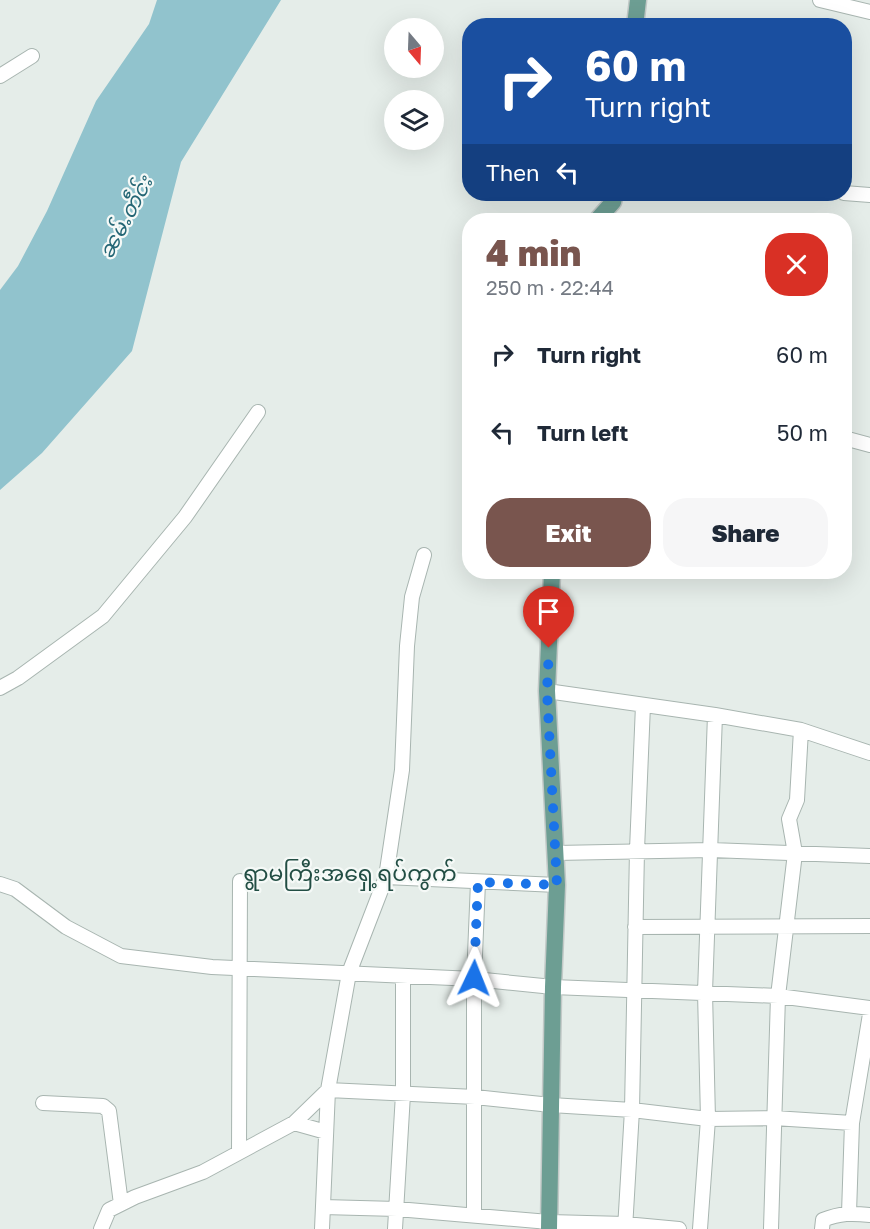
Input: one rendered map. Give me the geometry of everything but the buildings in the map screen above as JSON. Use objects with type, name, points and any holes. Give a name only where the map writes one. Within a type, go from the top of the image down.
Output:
[{"type":"main road","points":[[636,18],[638,0]]},
{"type":"main road","points":[[603,213],[613,201]]},
{"type":"main road","points":[[549,1226],[550,1106],[557,885],[547,691],[552,579]]},
{"type":"street","points":[[820,0],[870,12]]},
{"type":"street","points":[[0,76],[32,56]]},
{"type":"street","points":[[852,194],[870,195]]},
{"type":"street","points":[[0,688],[18,678],[104,616],[185,517],[258,412]]},
{"type":"street","points":[[852,440],[870,445]]},
{"type":"street","points":[[322,1229],[328,1090],[349,973],[386,876],[402,770],[407,645],[412,597],[424,555]]},
{"type":"street","points":[[547,691],[801,730],[870,753]]},
{"type":"street","points":[[625,1227],[632,1110],[637,850],[643,705]]},
{"type":"street","points":[[700,1229],[708,1119],[705,992],[715,715]]},
{"type":"street","points":[[771,1229],[778,996],[795,853],[789,819],[797,800],[801,730]]},
{"type":"street","points":[[556,853],[711,850],[870,856]]},
{"type":"street","points":[[386,876],[557,885]]},
{"type":"street","points":[[239,1152],[240,881]]},
{"type":"street","points":[[474,1215],[474,978],[478,882]]},
{"type":"street","points":[[0,884],[15,889],[66,927],[121,956],[212,967],[474,978],[553,987],[778,996],[870,1008]]},
{"type":"street","points":[[635,927],[870,926]]},
{"type":"street","points":[[395,1229],[403,1094],[403,976]]},
{"type":"street","points":[[849,1213],[852,1122],[866,1068],[870,1014]]},
{"type":"street","points":[[101,1229],[110,1210],[135,1197],[203,1172],[294,1123],[328,1090],[475,1097],[550,1106],[632,1110],[708,1119],[774,1118],[852,1122]]},
{"type":"street","points":[[43,1103],[103,1106],[110,1111],[121,1204]]},
{"type":"street","points":[[294,1123],[326,1132]]},
{"type":"street","points":[[323,1207],[397,1209],[474,1215],[549,1226],[679,1229]]},
{"type":"street","points":[[822,1229],[823,1220],[836,1215],[849,1213],[870,1215]]},
{"type":"water","name":"ၼမ်ႉတဵင်း","points":[[157,0],[281,0],[181,162],[132,351],[42,453],[0,490],[0,290],[18,266],[47,211],[96,101],[149,24]]},
{"type":"district","name":"ရွာမကြီးအရှေ့ရပ်ကွက်","points":[[350,872]]},
{"type":"route","points":[[474,978],[478,882],[557,885],[547,691],[549,648]]}]
